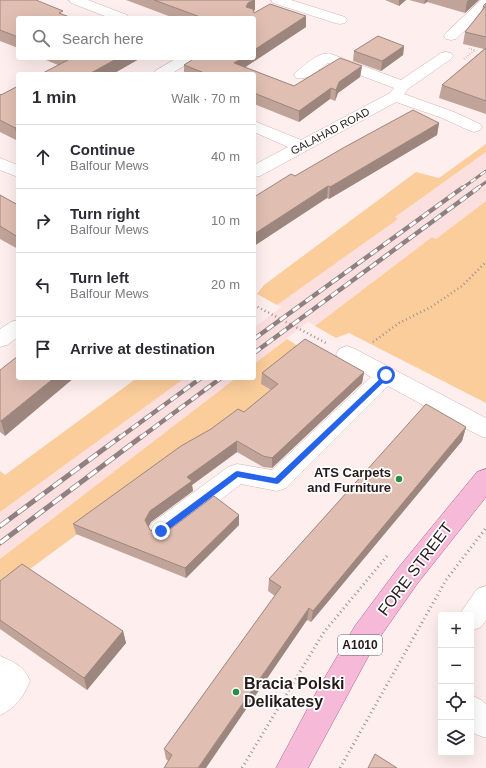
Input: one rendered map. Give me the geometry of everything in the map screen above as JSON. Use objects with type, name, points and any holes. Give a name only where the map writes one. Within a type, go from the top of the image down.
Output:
[{"type":"main road","name":"FORE STREET","points":[[291,768],[348,663],[365,636],[443,531],[486,479]]},
{"type":"street","points":[[76,0],[117,16]]},
{"type":"street","points":[[277,3],[340,20]]},
{"type":"street","points":[[451,36],[486,3]]},
{"type":"street","name":"GALAHAD ROAD","points":[[256,171],[399,91],[446,56]]},
{"type":"street","points":[[301,75],[326,57],[474,127]]},
{"type":"street","points":[[163,72],[184,60]]},
{"type":"street","points":[[256,127],[300,146]]},
{"type":"street","points":[[0,163],[16,171]]},
{"type":"street","points":[[0,340],[16,328]]},
{"type":"street","points":[[352,357],[486,429]]},
{"type":"street","points":[[161,531],[237,474],[277,481],[386,375]]},
{"type":"street","points":[[474,614],[486,598]]},
{"type":"street","points":[[0,670],[16,681],[0,701]]},
{"type":"street","points":[[474,713],[486,723]]},
{"type":"path","points":[[352,357],[399,323],[431,307],[462,286],[486,262]]},
{"type":"path","points":[[256,306],[304,332]]},
{"type":"path","points":[[340,768],[446,580],[486,528]]},
{"type":"shaded area","points":[[486,144],[486,152],[395,217],[398,219],[277,305],[257,294],[264,285],[416,172],[439,178]]},
{"type":"shaded area","points":[[486,152],[486,201],[436,239],[432,237],[315,326],[308,322],[256,362],[256,326],[281,307],[277,305],[397,219],[395,217]]},
{"type":"shaded area","points":[[486,201],[486,403],[349,333],[336,338],[315,326],[432,237],[436,239]]},
{"type":"shaded area","points":[[287,339],[304,350],[262,384],[272,391],[0,591],[0,559],[233,380],[256,380],[256,362]]},
{"type":"shaded area","points":[[134,380],[182,380],[0,512],[0,471],[5,475]]},
{"type":"shaded area","points":[[182,380],[233,380],[0,559],[0,512]]},
{"type":"building","points":[[0,0],[36,0],[63,11],[59,13],[67,16],[16,16],[16,36],[0,30]]},
{"type":"building","points":[[154,0],[254,0],[248,3],[246,7],[253,9],[254,13],[270,4],[306,16],[256,49],[256,16],[198,16]]},
{"type":"building","points":[[486,3],[486,37],[465,32],[485,7],[483,6]]},
{"type":"building","points":[[378,36],[404,46],[382,61],[354,51]]},
{"type":"building","points":[[486,48],[486,101],[442,85]]},
{"type":"building","points":[[340,58],[362,66],[339,82],[336,90],[331,88],[299,111],[256,94],[256,72],[202,72],[184,65],[192,60],[239,60],[234,63],[294,86]]},
{"type":"building","points":[[68,60],[114,60],[93,72],[45,72]]},
{"type":"building","points":[[16,87],[15,128],[0,120],[0,94],[1,95]]},
{"type":"building","points":[[413,110],[439,123],[330,187],[328,186],[256,233],[256,196],[291,174],[295,176]]},
{"type":"building","points":[[0,195],[16,204],[16,236],[0,226]]},
{"type":"building","points":[[305,339],[364,372],[272,458],[263,456],[237,441],[187,477],[192,481],[150,511],[145,520],[150,530],[160,533],[169,530],[214,496],[239,515],[185,568],[73,524],[181,446],[211,429],[238,409],[244,412],[278,384],[262,373]]},
{"type":"building","points":[[16,358],[16,380],[52,380],[0,421],[0,370]]},
{"type":"building","points":[[426,404],[466,427],[313,611],[309,608],[198,768],[164,768],[172,755],[164,749],[281,587],[269,579]]},
{"type":"building","points":[[22,564],[123,631],[84,678],[0,620],[0,581]]},
{"type":"building","points":[[375,754],[397,768],[368,768]]},
{"type":"railway","points":[[461,189],[486,171]]},
{"type":"railway","points":[[476,189],[486,182]]},
{"type":"railway","points":[[256,338],[462,188]]},
{"type":"railway","points":[[256,352],[478,188]]},
{"type":"railway","points":[[119,438],[198,380]]},
{"type":"railway","points":[[140,438],[218,380]]},
{"type":"railway","points":[[0,526],[120,437]]},
{"type":"railway","points":[[0,543],[141,437]]},
{"type":"place","name":"ATS Carpets and Furniture","points":[[399,479]]},
{"type":"place","name":"Bracia Polski Delikatesy","points":[[236,692]]},
{"type":"route","points":[[161,531],[237,474],[277,481],[386,375]]}]
